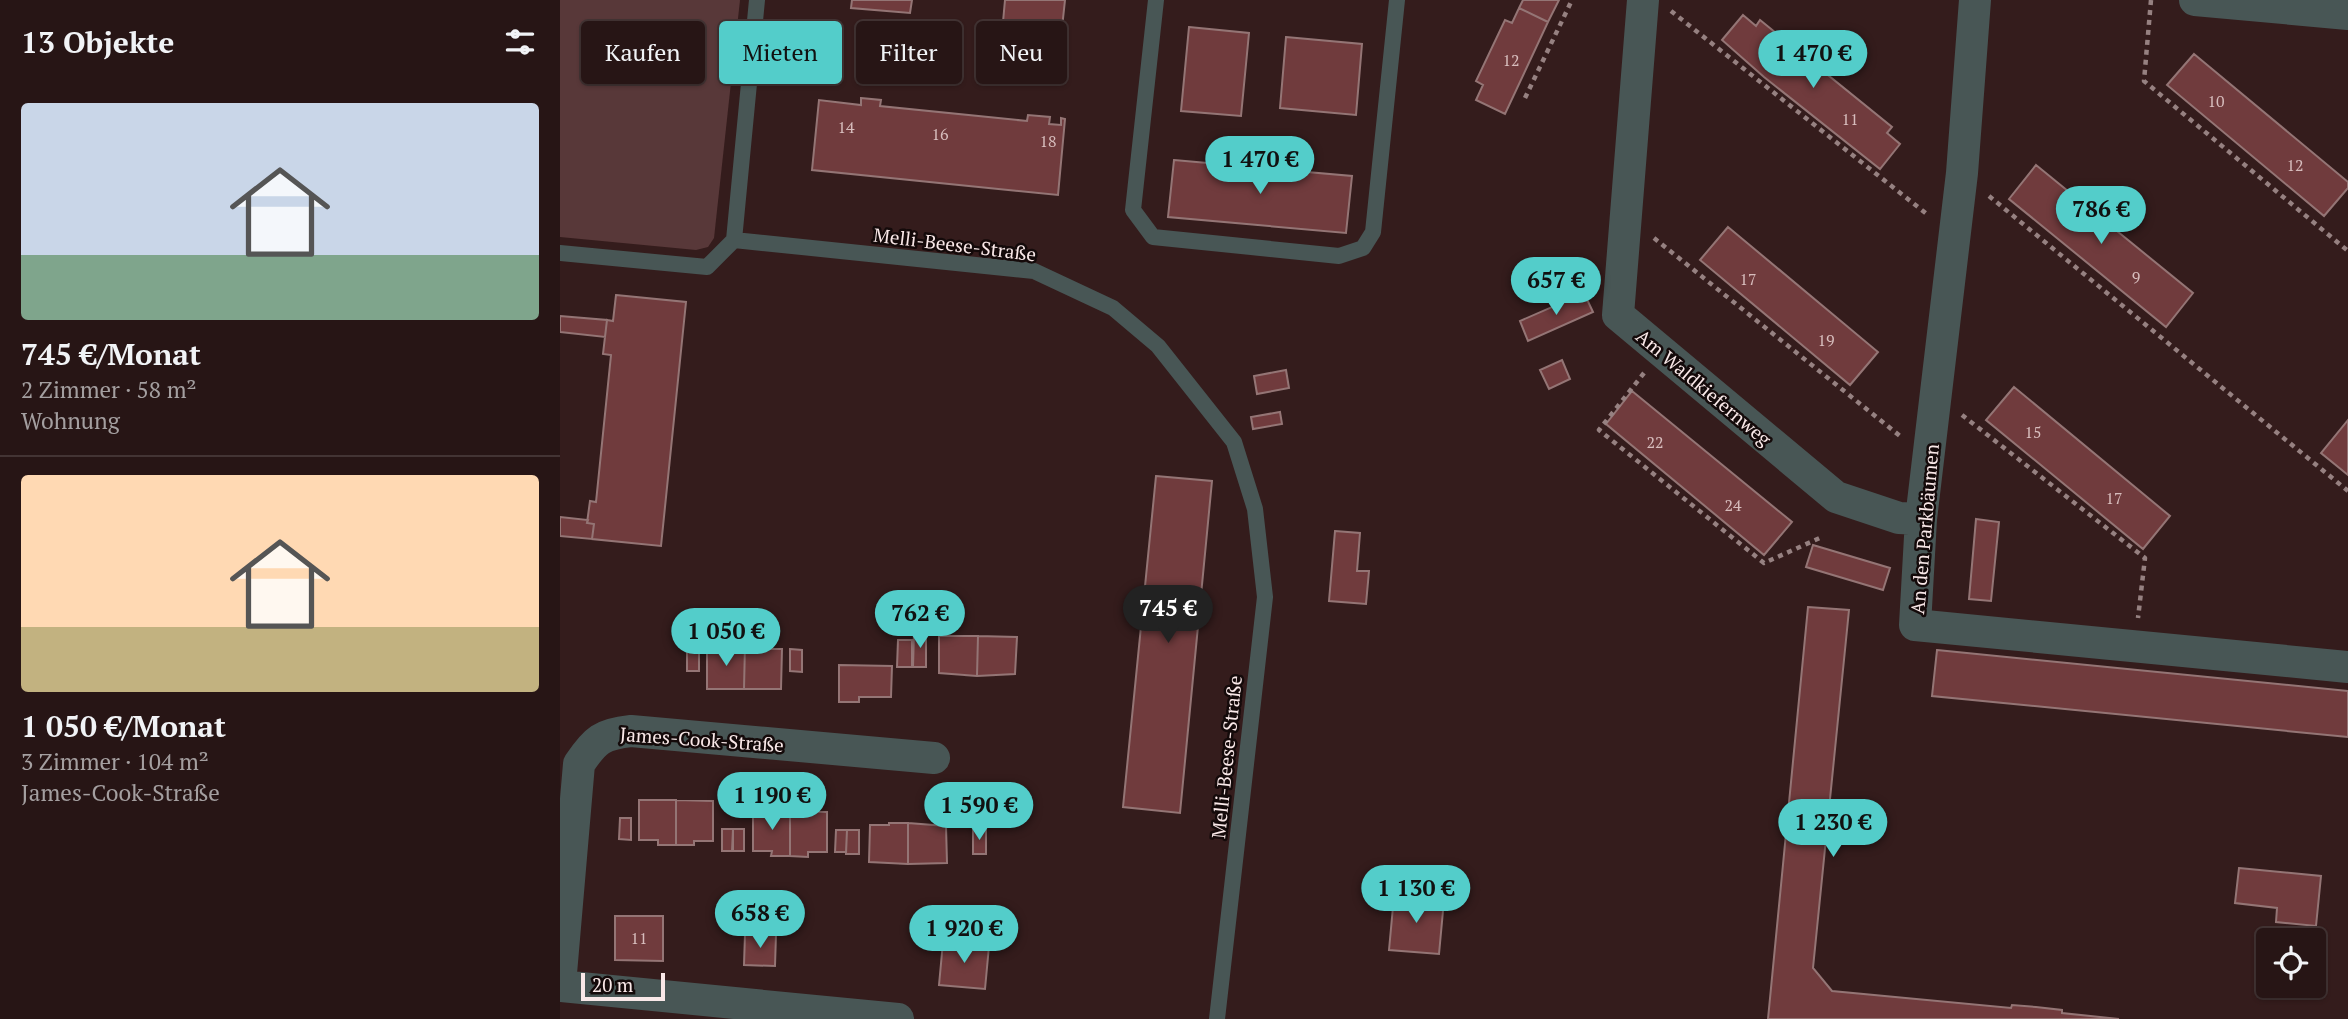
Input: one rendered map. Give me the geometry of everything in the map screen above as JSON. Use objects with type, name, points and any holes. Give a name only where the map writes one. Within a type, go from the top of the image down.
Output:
[{"type":"street","name":"An den Parkbäumen","points":[[1975,0],[1962,173],[1922,519],[1914,625],[2348,667]]},
{"type":"street","points":[[2195,0],[2348,14]]},
{"type":"street","name":"Am Waldkiefernweg","points":[[1655,4],[1626,215],[1618,315],[1836,497],[1899,518],[1922,519]]},
{"type":"street","name":"James-Cook-Straße","points":[[560,986],[579,764],[591,747],[609,733],[631,731],[934,758]]},
{"type":"street","points":[[560,986],[898,1019]]},
{"type":"lane","points":[[560,253],[707,267],[734,240],[757,0]]},
{"type":"lane","points":[[1156,0],[1133,210],[1153,237],[1339,256],[1363,248],[1373,232],[1397,0]]},
{"type":"lane","name":"Melli-Beese-Straße","points":[[734,240],[1034,271],[1113,308],[1158,346],[1234,442],[1255,509],[1265,597],[1217,1019]]},
{"type":"path","points":[[1525,98],[1572,0]]},
{"type":"path","points":[[2151,0],[2144,80],[2348,251]]},
{"type":"path","points":[[1655,4],[1955,236]]},
{"type":"path","points":[[1962,173],[2348,491]]},
{"type":"path","points":[[1626,215],[1930,457]]},
{"type":"path","points":[[1662,351],[1599,430],[1764,563],[1822,537]]},
{"type":"path","points":[[1937,395],[2145,558],[2135,646]]},
{"type":"shaded area","points":[[560,0],[740,0],[738,21],[719,21],[719,84],[731,84],[714,238],[708,247],[696,250],[560,237]]},
{"type":"building","points":[[852,0],[912,0],[910,13],[851,8]]},
{"type":"building","points":[[1005,0],[1065,0],[1063,21],[1003,21]]},
{"type":"building","points":[[1523,0],[1559,0],[1548,22],[1519,8]]},
{"type":"building","points":[[1519,8],[1548,22],[1505,114],[1476,100],[1483,85],[1476,81],[1505,20],[1512,23]]},
{"type":"building","points":[[1743,15],[1756,26],[1760,20],[1892,127],[1887,133],[1900,144],[1880,169],[1722,40]]},
{"type":"building","points":[[1189,27],[1249,33],[1241,116],[1181,111]]},
{"type":"building","points":[[1286,37],[1362,44],[1356,115],[1280,108]]},
{"type":"building","points":[[2194,54],[2348,182],[2348,188],[2324,216],[2167,85]]},
{"type":"building","points":[[861,98],[881,100],[880,106],[1027,121],[1028,115],[1050,117],[1049,124],[1061,125],[1061,118],[1065,119],[1058,195],[812,170],[819,100],[861,105]]},
{"type":"building","points":[[1174,160],[1352,176],[1346,233],[1168,217]]},
{"type":"building","points":[[2036,165],[2193,293],[2166,327],[2009,199]]},
{"type":"building","points":[[1728,227],[1878,352],[1850,385],[1700,260]]},
{"type":"building","points":[[1584,293],[1593,312],[1528,341],[1520,321]]},
{"type":"building","points":[[616,295],[686,302],[661,546],[592,539],[594,524],[587,523],[590,501],[596,502],[611,355],[603,354],[607,320],[613,321]]},
{"type":"building","points":[[560,316],[607,320],[605,337],[560,332]]},
{"type":"building","points":[[1562,360],[1570,379],[1549,389],[1540,370]]},
{"type":"building","points":[[1286,370],[1289,388],[1257,394],[1254,376]]},
{"type":"building","points":[[2014,387],[2170,516],[2143,549],[1986,420]]},
{"type":"building","points":[[1632,391],[1792,522],[1764,555],[1606,424]]},
{"type":"building","points":[[1280,412],[1282,424],[1253,429],[1251,417]]},
{"type":"building","points":[[2348,420],[2348,475],[2321,453]]},
{"type":"building","points":[[1156,476],[1212,481],[1180,813],[1123,807]]},
{"type":"building","points":[[560,517],[588,520],[587,523],[594,524],[592,539],[560,536]]},
{"type":"building","points":[[1976,519],[1999,522],[1991,601],[1969,599]]},
{"type":"building","points":[[1335,531],[1360,533],[1357,571],[1369,571],[1366,604],[1329,601]]},
{"type":"building","points":[[1813,545],[1890,568],[1883,590],[1806,567]]},
{"type":"building","points":[[1808,607],[1849,610],[1813,968],[1832,991],[2011,1008],[2012,1005],[2036,1007],[2062,1010],[2062,1013],[2119,1019],[1768,1019]]},
{"type":"building","points":[[914,633],[926,633],[926,667],[913,667]]},
{"type":"building","points":[[939,636],[978,636],[977,676],[939,673]]},
{"type":"building","points":[[978,636],[1017,637],[1015,674],[977,676]]},
{"type":"building","points":[[898,640],[912,640],[912,667],[897,667]]},
{"type":"building","points":[[726,644],[745,644],[744,689],[707,689],[707,649],[726,649]]},
{"type":"building","points":[[745,644],[763,644],[763,649],[782,649],[781,689],[744,689]]},
{"type":"building","points":[[699,648],[699,671],[687,671],[687,649]]},
{"type":"building","points":[[790,649],[802,650],[802,672],[790,671]]},
{"type":"building","points":[[1937,650],[2348,691],[2348,737],[1932,696]]},
{"type":"building","points":[[839,665],[892,666],[891,697],[859,697],[859,702],[839,702]]},
{"type":"building","points":[[639,800],[676,800],[676,845],[658,845],[658,840],[639,840]]},
{"type":"building","points":[[676,800],[713,801],[713,841],[676,845]]},
{"type":"building","points":[[753,811],[790,811],[790,856],[771,856],[772,851],[753,851]]},
{"type":"building","points":[[790,811],[827,812],[827,852],[808,852],[808,857],[790,856]]},
{"type":"building","points":[[620,818],[631,818],[631,840],[619,839]]},
{"type":"building","points":[[908,823],[908,864],[869,862],[870,825]]},
{"type":"building","points":[[908,823],[946,826],[947,863],[908,864]]},
{"type":"building","points":[[722,829],[733,829],[732,851],[722,851]]},
{"type":"building","points":[[733,829],[744,829],[744,851],[733,851]]},
{"type":"building","points":[[836,830],[847,830],[846,852],[835,852]]},
{"type":"building","points":[[847,830],[859,830],[859,854],[846,854]]},
{"type":"building","points":[[973,830],[986,830],[986,854],[973,854]]},
{"type":"building","points":[[2239,868],[2321,876],[2316,926],[2276,922],[2277,908],[2235,903]]},
{"type":"building","points":[[1394,896],[1444,900],[1439,954],[1389,950]]},
{"type":"building","points":[[615,916],[663,916],[663,961],[615,960]]},
{"type":"building","points":[[745,934],[776,934],[775,966],[744,965]]},
{"type":"building","points":[[943,942],[989,946],[985,989],[939,985]]}]
